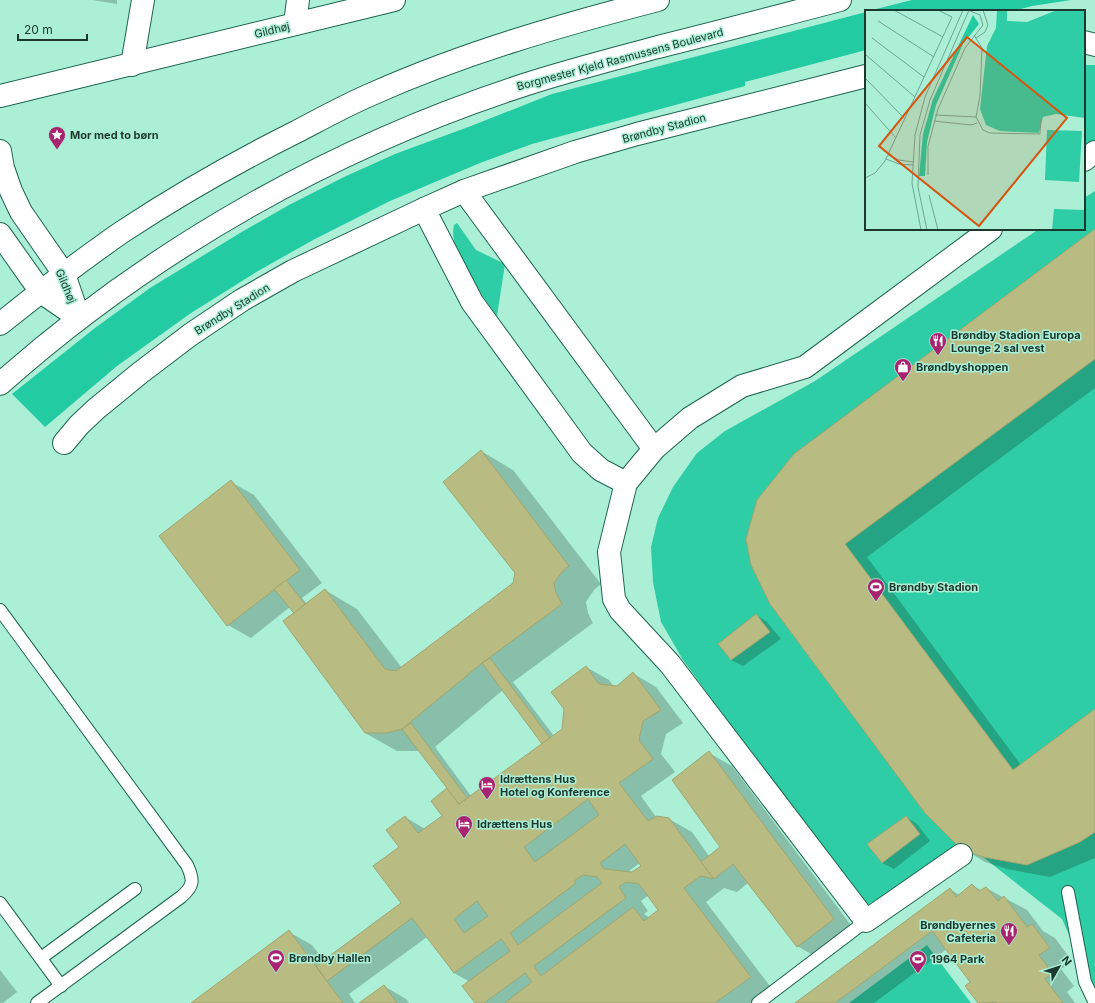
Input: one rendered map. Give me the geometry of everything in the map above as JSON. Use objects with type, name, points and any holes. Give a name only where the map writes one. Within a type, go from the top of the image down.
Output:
[{"type":"street","points":[[132,65],[143,0]]},
{"type":"street","name":"Gildhøj","points":[[296,24],[298,0]]},
{"type":"street","name":"Gildhøj","points":[[0,96],[394,0]]},
{"type":"street","points":[[0,324],[64,274],[122,233],[182,194],[236,163],[372,94],[445,64],[522,38],[596,16],[658,0]]},
{"type":"street","name":"Borgmester Kjeld Rasmussens Boulevard","points":[[0,384],[79,318],[145,271],[203,233],[265,197],[321,168],[397,132],[526,84],[597,63],[840,0]]},
{"type":"street","points":[[1085,35],[1095,34]]},
{"type":"street","points":[[1085,42],[1095,46]]},
{"type":"street","name":"Brøndby Stadion","points":[[64,443],[79,425],[123,386],[190,335],[242,300],[293,271],[424,209],[464,191],[575,152],[637,134],[865,76]]},
{"type":"street","name":"Gildhøj","points":[[0,151],[3,168],[11,191],[21,212],[64,274],[79,318]]},
{"type":"street","points":[[1085,159],[1095,152]]},
{"type":"street","points":[[464,191],[654,448]]},
{"type":"street","points":[[424,209],[472,302],[582,453],[601,470],[626,483]]},
{"type":"street","points":[[960,855],[866,921],[670,664],[620,610],[614,599],[609,552],[626,483],[654,448],[690,418],[742,386],[805,367],[990,230]]},
{"type":"street","name":"Gildhøj","points":[[0,234],[41,292],[79,318]]},
{"type":"lane","points":[[0,610],[187,865],[191,874],[192,884],[189,890],[181,897],[37,1003]]},
{"type":"lane","points":[[41,958],[135,889]]},
{"type":"lane","points":[[1068,892],[1085,982],[1095,1003]]},
{"type":"lane","points":[[0,903],[61,986]]},
{"type":"lane","points":[[758,1003],[866,921]]},
{"type":"green space","points":[[912,0],[1071,0],[1017,10],[872,10]]},
{"type":"green space","points":[[865,12],[865,50],[745,82],[745,86],[532,144],[480,163],[390,201],[313,240],[258,271],[191,313],[117,366],[45,427],[12,394],[95,328],[150,288],[289,205],[344,177],[395,154],[552,94]]},
{"type":"green space","points":[[1085,65],[1095,65],[1095,142],[1085,149]]},
{"type":"green space","name":"Brøndby Stadion","points":[[1095,191],[1095,993],[1062,919],[983,857],[961,849],[864,907],[683,660],[661,622],[653,582],[651,547],[658,518],[673,487],[697,453],[725,431],[815,381],[1038,230],[1085,230],[1085,197]]},
{"type":"green space","points":[[457,223],[476,250],[505,264],[497,316],[475,285],[461,260],[453,235],[454,225]]},
{"type":"green space","name":"1964 Park","points":[[927,945],[971,1003],[849,1003]]},
{"type":"building","points":[[1095,229],[1095,359],[845,544],[1013,770],[1095,709],[1095,832],[1080,842],[1027,865],[983,857],[961,849],[925,813],[770,604],[751,565],[746,539],[757,500],[794,454]]},
{"type":"building","points":[[481,450],[569,566],[562,572],[554,583],[556,593],[562,604],[482,663],[402,729],[387,733],[365,733],[283,621],[325,589],[385,669],[396,671],[513,583],[515,573],[443,482]]},
{"type":"building","points":[[231,480],[300,570],[227,626],[159,536]]},
{"type":"building","points":[[286,580],[305,604],[294,613],[274,589]]},
{"type":"building","points":[[756,614],[770,632],[731,660],[718,644]]},
{"type":"building","points":[[490,658],[550,738],[542,744],[482,663]]},
{"type":"building","name":"Idrættens Hus","points":[[586,666],[599,684],[617,686],[633,672],[661,710],[643,721],[639,740],[653,759],[619,783],[648,821],[657,816],[669,818],[714,879],[701,876],[684,888],[751,977],[715,1003],[505,1003],[532,982],[525,973],[484,1003],[475,1003],[462,986],[510,951],[501,939],[454,973],[412,918],[327,981],[316,966],[401,903],[373,866],[399,847],[386,830],[405,816],[418,833],[442,816],[431,801],[447,788],[459,804],[562,729],[564,709],[551,692]],"holes":[[[588,799],[599,815],[535,862],[524,847]],[[625,844],[641,866],[632,872],[604,869],[600,863]],[[583,875],[597,877],[602,883],[518,945],[510,933],[576,883],[574,881]],[[626,882],[639,884],[658,910],[644,921],[633,907],[541,976],[534,966],[626,898],[619,887]],[[477,901],[488,916],[464,933],[454,919]]]},
{"type":"building","points":[[411,723],[467,798],[459,804],[402,729]]},
{"type":"building","points":[[709,751],[834,919],[797,947],[733,864],[714,879],[701,862],[720,847],[672,780]]},
{"type":"building","points":[[906,816],[920,834],[882,863],[867,844]]},
{"type":"building","points":[[972,884],[979,891],[986,887],[998,901],[1004,896],[1027,927],[1032,924],[1050,948],[1039,955],[1052,973],[1045,979],[1063,1003],[978,1003],[965,986],[970,982],[932,931],[835,1003],[795,1003],[950,888],[956,897]]},
{"type":"building","name":"Brøndby Hallen","points":[[289,930],[343,1003],[191,1003]]},
{"type":"building","name":"Brøndby Hallen","points":[[384,985],[397,1003],[359,1003]]},
{"type":"place","name":"Mor med to børn","points":[[57,150]]},
{"type":"place","name":"Brøndby Stadion Europa Lounge 2 sal vest","points":[[938,356]]},
{"type":"place","name":"Brøndbyshoppen","points":[[903,382]]},
{"type":"place","name":"Brøndby Stadion","points":[[876,602]]},
{"type":"place","name":"Idrættens Hus Hotel og Konference","points":[[487,800]]},
{"type":"place","name":"Idrættens Hus","points":[[464,839]]},
{"type":"place","name":"Brøndbyernes Cafeteria","points":[[1009,946]]},
{"type":"place","name":"Brøndby Hallen","points":[[276,973]]},
{"type":"place","name":"1964 Park","points":[[918,974]]}]
